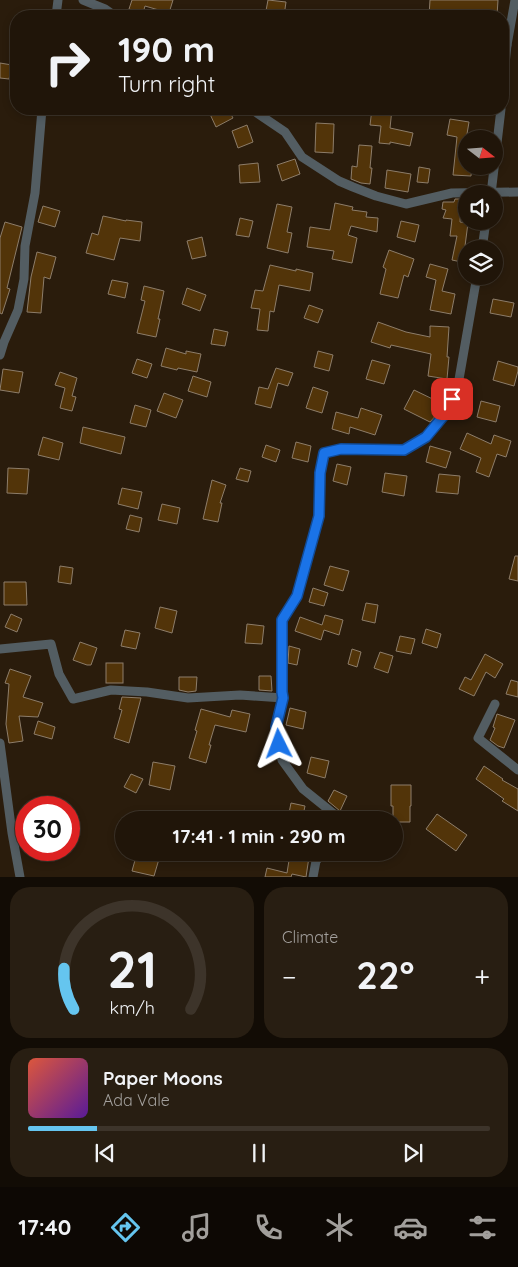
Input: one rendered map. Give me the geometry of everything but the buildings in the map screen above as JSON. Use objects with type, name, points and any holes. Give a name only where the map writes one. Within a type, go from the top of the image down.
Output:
[{"type":"street","points":[[83,0],[105,10]]},
{"type":"street","points":[[509,26],[515,0]]},
{"type":"street","points":[[0,354],[18,310],[24,279],[25,246],[35,194],[42,115]]},
{"type":"street","points":[[260,115],[285,132],[302,157],[340,181],[368,193],[406,204],[458,193]]},
{"type":"street","points":[[492,185],[500,115]]},
{"type":"street","points":[[503,193],[518,192]]},
{"type":"street","points":[[330,811],[303,789],[282,760],[276,727],[282,698],[282,620],[297,596],[319,516],[320,473],[324,453],[341,449],[404,450],[426,437],[446,413],[458,385],[475,285]]},
{"type":"street","points":[[0,649],[51,644],[59,674],[73,699],[111,690],[147,692],[188,698],[240,695],[282,698]]},
{"type":"street","points":[[495,704],[478,738],[518,770]]},
{"type":"street","points":[[0,743],[20,877]]},
{"type":"street","points":[[313,877],[316,861]]},
{"type":"route","points":[[279,744],[276,727],[283,698],[282,620],[297,596],[319,516],[320,473],[324,453],[341,449],[404,450],[426,437],[446,413],[452,399]]}]
